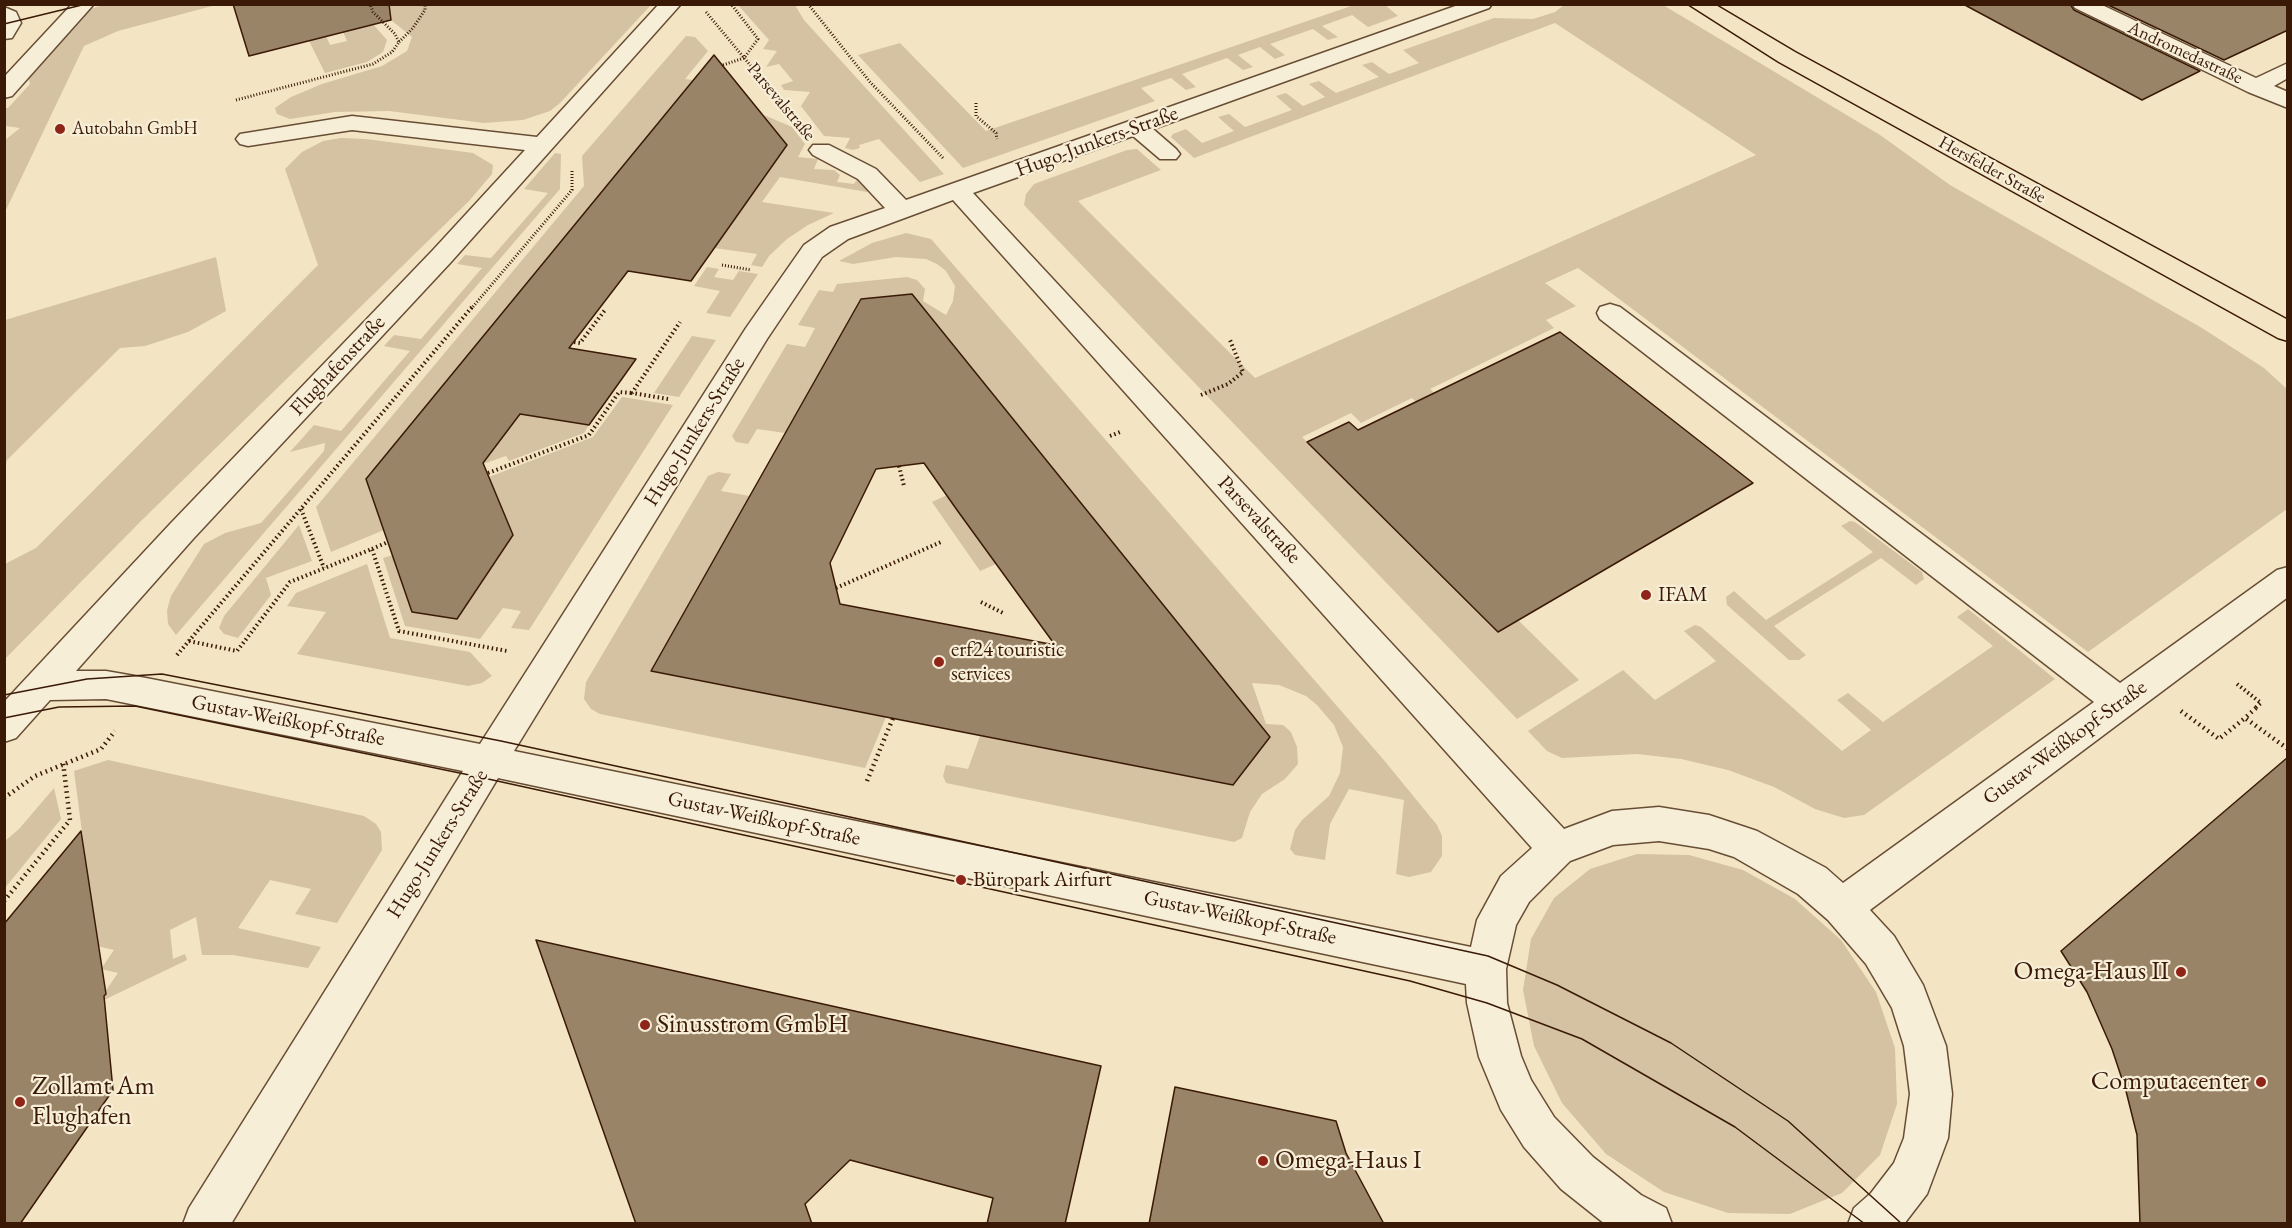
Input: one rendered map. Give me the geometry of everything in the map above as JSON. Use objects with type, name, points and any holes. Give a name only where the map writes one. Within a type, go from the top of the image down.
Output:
[{"type":"main road","name":"Hersfelder Straße","points":[[1698,4],[1787,57],[2282,332]]},
{"type":"street","points":[[4,66],[66,4]]},
{"type":"street","points":[[4,91],[84,4]]},
{"type":"street","name":"Flughafenstraße","points":[[4,727],[671,4]]},
{"type":"street","name":"Hugo-Junkers-Straße","points":[[205,1224],[489,760],[803,262],[825,241],[839,233],[1482,4]]},
{"type":"street","name":"Andromedastraße","points":[[2082,4],[2288,101]]},
{"type":"street","points":[[1412,8],[1432,22]]},
{"type":"street","points":[[4,13],[9,16],[10,22],[4,33]]},
{"type":"street","points":[[2256,87],[2288,69]]},
{"type":"street","points":[[248,139],[352,123],[414,128],[543,145]]},
{"type":"street","points":[[1137,127],[1168,154]]},
{"type":"street","name":"Parsevalstraße","points":[[821,150],[867,174],[902,211]]},
{"type":"street","name":"Parsevalstraße","points":[[959,192],[1489,771],[1557,849]]},
{"type":"street","points":[[1610,313],[2132,694]]},
{"type":"street","name":"Gustav-Weißkopf-Straße","points":[[1842,907],[2288,579]]},
{"type":"street","name":"Gustav-Weißkopf-Straße","points":[[40,686],[106,685],[489,760],[1486,969]]},
{"type":"street","points":[[1650,1224],[1625,1211],[1577,1173],[1539,1132],[1516,1095],[1500,1057],[1487,1003],[1486,969],[1497,920],[1515,888],[1557,849],[1612,828],[1659,824],[1709,832],[1744,843],[1778,859],[1812,881],[1842,907],[1880,950],[1909,999],[1925,1046],[1931,1094],[1926,1138],[1911,1178],[1887,1209],[1870,1224]]},
{"type":"path","points":[[370,4],[373,12],[395,34],[399,42]]},
{"type":"path","points":[[236,100],[373,64],[392,52],[413,28],[425,10],[425,4]]},
{"type":"path","name":"Parsevalstraße","points":[[700,4],[821,150]]},
{"type":"path","points":[[723,65],[744,58],[758,39],[730,4]]},
{"type":"path","points":[[808,4],[870,82],[957,174],[959,192]]},
{"type":"path","points":[[976,104],[976,116],[996,133],[998,141]]},
{"type":"path","points":[[388,542],[290,582],[237,651],[188,641],[573,190],[572,159]]},
{"type":"path","points":[[722,265],[756,270]]},
{"type":"path","points":[[574,342],[580,343],[605,310]]},
{"type":"path","points":[[632,393],[680,322]]},
{"type":"path","points":[[1208,392],[1228,384],[1243,372],[1230,340]]},
{"type":"path","points":[[488,473],[590,435],[619,392],[673,400]]},
{"type":"path","points":[[899,466],[903,486]]},
{"type":"path","points":[[301,509],[324,568]]},
{"type":"path","points":[[836,588],[941,542]]},
{"type":"path","points":[[372,549],[399,631],[509,651]]},
{"type":"path","points":[[981,602],[1005,614]]},
{"type":"path","points":[[2132,694],[2219,739],[2261,703],[2237,684]]},
{"type":"path","points":[[867,781],[893,718]]},
{"type":"path","points":[[2245,718],[2288,749]]},
{"type":"path","points":[[4,798],[35,776],[100,748]]},
{"type":"path","points":[[4,901],[70,820],[63,762]]},
{"type":"shaded area","points":[[107,4],[216,5],[118,31],[84,46],[5,212],[5,140],[20,128],[5,126],[5,108],[8,108],[30,84],[28,76],[90,9]]},
{"type":"shaded area","points":[[381,5],[651,5],[560,103],[550,111],[523,120],[484,123],[389,111],[335,112],[290,119],[277,114],[275,108],[291,97],[322,84],[382,66],[407,51],[412,37],[391,20]]},
{"type":"shaded area","points":[[738,5],[795,5],[804,20],[944,174],[920,182],[879,139],[859,145],[860,148],[853,150],[845,148],[850,138],[824,136],[801,106],[810,92],[784,90],[781,85],[793,81],[779,64],[766,67],[777,51],[763,49],[769,40]]},
{"type":"shaded area","points":[[1354,5],[1385,5],[1398,16],[1368,27],[1352,15],[1322,26],[1338,37],[1328,40],[1313,29],[1270,44],[1285,55],[1275,59],[1260,47],[1238,55],[1253,67],[1243,70],[1227,58],[1182,74],[1196,87],[1186,90],[1171,78],[1141,88],[1155,101],[963,168],[858,55],[900,43],[986,131]]},
{"type":"shaded area","points":[[1564,5],[1663,5],[1880,135],[1950,185],[2202,328],[2264,368],[2287,389],[2287,509],[2088,652],[1578,268],[1545,283],[1576,306],[1546,320],[1554,328],[1430,389],[1464,421],[1447,430],[1412,398],[1361,423],[1351,413],[1302,437],[1498,632],[1518,620],[1579,680],[1517,719],[1024,205],[1026,194],[1034,184],[1127,150],[1137,149],[1161,170],[1078,201],[1255,378],[1756,155],[1555,23],[1194,158],[1171,137],[1186,129],[1202,143],[1234,131],[1218,117],[1229,114],[1245,127],[1292,110],[1276,96],[1286,93],[1303,106],[1325,97],[1309,84],[1319,81],[1336,93],[1379,77],[1362,65],[1372,62],[1389,74],[1419,63],[1403,50],[1494,18],[1533,19],[1555,12]]},
{"type":"shaded area","points":[[364,14],[387,40],[383,52],[367,62],[325,73],[309,41],[326,36],[330,45],[347,41],[343,32]]},
{"type":"shaded area","points":[[686,36],[695,37],[708,51],[685,79],[693,80],[384,530],[331,552],[316,507],[584,186],[582,156]]},
{"type":"shaded area","points":[[764,115],[792,127],[805,144],[798,157],[818,159],[814,169],[834,170],[840,175],[837,182],[854,184],[858,178],[870,190],[867,192],[780,177],[762,202],[834,213],[808,225],[787,239],[769,256],[762,267],[751,265],[757,254],[714,248],[786,145]]},
{"type":"shaded area","points":[[341,138],[366,139],[473,153],[493,165],[492,174],[469,201],[141,521],[5,659],[5,564],[36,548],[318,265],[285,169],[302,152],[323,141]]},
{"type":"shaded area","points":[[555,153],[561,154],[560,189],[176,635],[168,624],[167,610],[171,596],[204,544],[225,533],[261,523],[324,451],[325,443],[290,452],[314,425],[341,431],[410,351],[384,346],[394,335],[421,339],[482,268],[457,264],[465,255],[491,258],[548,193],[524,189]]},
{"type":"shaded area","points":[[906,233],[931,239],[1383,759],[1437,825],[1442,836],[1442,856],[1431,872],[1409,877],[1396,874],[1404,800],[1349,789],[1330,824],[1325,860],[1295,855],[1290,849],[1295,830],[1302,820],[1329,796],[1340,773],[1343,747],[1334,725],[1317,705],[1306,696],[1279,685],[1252,683],[1266,724],[1283,725],[1291,732],[1297,747],[1298,764],[1285,779],[1262,794],[1250,812],[1242,838],[1234,842],[946,783],[943,776],[946,765],[968,769],[980,736],[1233,785],[1270,737],[912,294],[861,300],[785,433],[757,429],[748,444],[736,442],[732,436],[787,344],[805,347],[815,328],[798,325],[819,290],[833,292],[837,284],[907,277],[917,280],[925,289],[923,301],[946,315],[953,301],[955,286],[946,271],[937,264],[926,259],[896,257],[853,264],[839,261],[872,243]]},
{"type":"shaded area","points":[[216,257],[226,311],[188,332],[145,346],[120,348],[7,460],[5,468],[5,320]]},
{"type":"shaded area","points":[[707,267],[719,269],[714,277],[733,280],[739,271],[758,274],[730,317],[706,313],[720,291],[694,286]]},
{"type":"shaded area","points":[[692,336],[716,340],[679,397],[654,393]]},
{"type":"shaded area","points":[[622,397],[673,405],[529,630],[511,628],[521,611],[503,608],[480,639],[405,626],[383,558],[393,555],[412,611],[457,619],[513,536],[489,477],[593,437]]},
{"type":"shaded area","points":[[520,414],[589,425],[584,433],[509,461],[506,456],[483,464]]},
{"type":"shaded area","points":[[718,472],[731,474],[721,491],[750,496],[651,671],[886,717],[865,768],[600,714],[591,709],[584,699],[586,682],[708,476]]},
{"type":"shaded area","points":[[947,495],[996,564],[980,571],[932,502]]},
{"type":"shaded area","points":[[1850,521],[1855,522],[1922,572],[1924,579],[1916,585],[1881,558],[1774,626],[1806,655],[1799,660],[1789,660],[1727,605],[1726,597],[1734,591],[1766,620],[1873,552],[1841,526]]},
{"type":"shaded area","points":[[299,525],[312,561],[266,578],[271,595],[238,638],[224,634],[219,628],[224,616]]},
{"type":"shaded area","points":[[367,564],[390,638],[470,652],[492,676],[482,683],[468,686],[297,654],[326,612],[287,606],[296,593]]},
{"type":"shaded area","points":[[1968,609],[2055,679],[1864,815],[1844,818],[1815,809],[1774,787],[1728,770],[1681,759],[1637,754],[1562,758],[1547,751],[1528,731],[1623,670],[1655,700],[1716,661],[1684,631],[1695,625],[1701,627],[1842,751],[1871,730],[1837,700],[1848,693],[1883,722],[1993,646],[1957,617]]},
{"type":"shaded area","points":[[108,760],[364,816],[376,824],[381,832],[382,850],[337,923],[295,914],[311,889],[270,880],[238,928],[321,947],[308,968],[233,955],[202,955],[196,917],[170,930],[173,959],[185,954],[187,960],[104,1000],[104,993],[118,973],[101,969],[114,950],[97,946],[74,771]]},
{"type":"shaded area","points":[[54,788],[61,819],[5,888],[5,841],[19,829]]},
{"type":"shaded area","points":[[1637,854],[1689,855],[1743,870],[1795,899],[1841,940],[1876,992],[1895,1048],[1897,1104],[1880,1155],[1842,1193],[1790,1214],[1728,1213],[1664,1192],[1606,1154],[1562,1103],[1534,1046],[1523,990],[1531,939],[1554,898],[1590,869]]},
{"type":"building","points":[[233,4],[389,4],[391,20],[249,56]]},
{"type":"building","points":[[1963,4],[2070,4],[2074,10],[2200,71],[2142,100]]},
{"type":"building","points":[[2106,4],[2288,4],[2288,30],[2224,60]]},
{"type":"building","points":[[714,55],[787,145],[691,281],[628,271],[569,348],[636,359],[589,425],[520,414],[483,463],[513,535],[457,619],[412,612],[366,479]]},
{"type":"building","points":[[912,294],[1270,737],[1233,785],[651,671],[861,299]],"holes":[[[924,463],[1055,645],[840,604],[830,563],[876,469]]]},
{"type":"building","points":[[1560,332],[1753,483],[1498,632],[1307,442],[1349,422],[1358,430]]},
{"type":"building","name":"Omega-Haus II","points":[[2288,757],[2288,1224],[2140,1224],[2137,1135],[2126,1091],[2112,1049],[2087,992],[2061,951]]},
{"type":"building","points":[[81,831],[106,994],[104,996],[113,1090],[20,1224],[4,1224],[4,924]]},
{"type":"building","points":[[536,940],[1101,1066],[1065,1224],[987,1224],[993,1198],[850,1160],[805,1204],[812,1224],[636,1224]]},
{"type":"building","name":"Omega-Haus I","points":[[1175,1087],[1336,1121],[1346,1153],[1384,1224],[1149,1224]]},
{"type":"tram line","points":[[4,24],[86,4]]},
{"type":"tram line","points":[[4,695],[87,679],[162,674],[501,741],[1488,956],[1557,985],[1671,1043],[1788,1121],[1902,1224]]},
{"type":"tram line","points":[[4,718],[59,707],[135,706],[479,777],[1410,981],[1487,1003],[1582,1039],[1735,1127],[1865,1224]]},
{"type":"place","name":"Autobahn GmbH","points":[[60,129]]},
{"type":"place","name":"IFAM","points":[[1646,595]]},
{"type":"place","name":"erf24 touristic services","points":[[939,662]]},
{"type":"place","name":"Büropark Airfurt","points":[[961,880]]},
{"type":"place","name":"Omega-Haus II","points":[[2181,972]]},
{"type":"place","name":"Sinusstrom GmbH","points":[[645,1025]]},
{"type":"place","name":"Computacenter","points":[[2261,1082]]},
{"type":"place","name":"Zollamt Am Flughafen","points":[[20,1102]]},
{"type":"place","name":"Omega-Haus I","points":[[1263,1161]]}]
